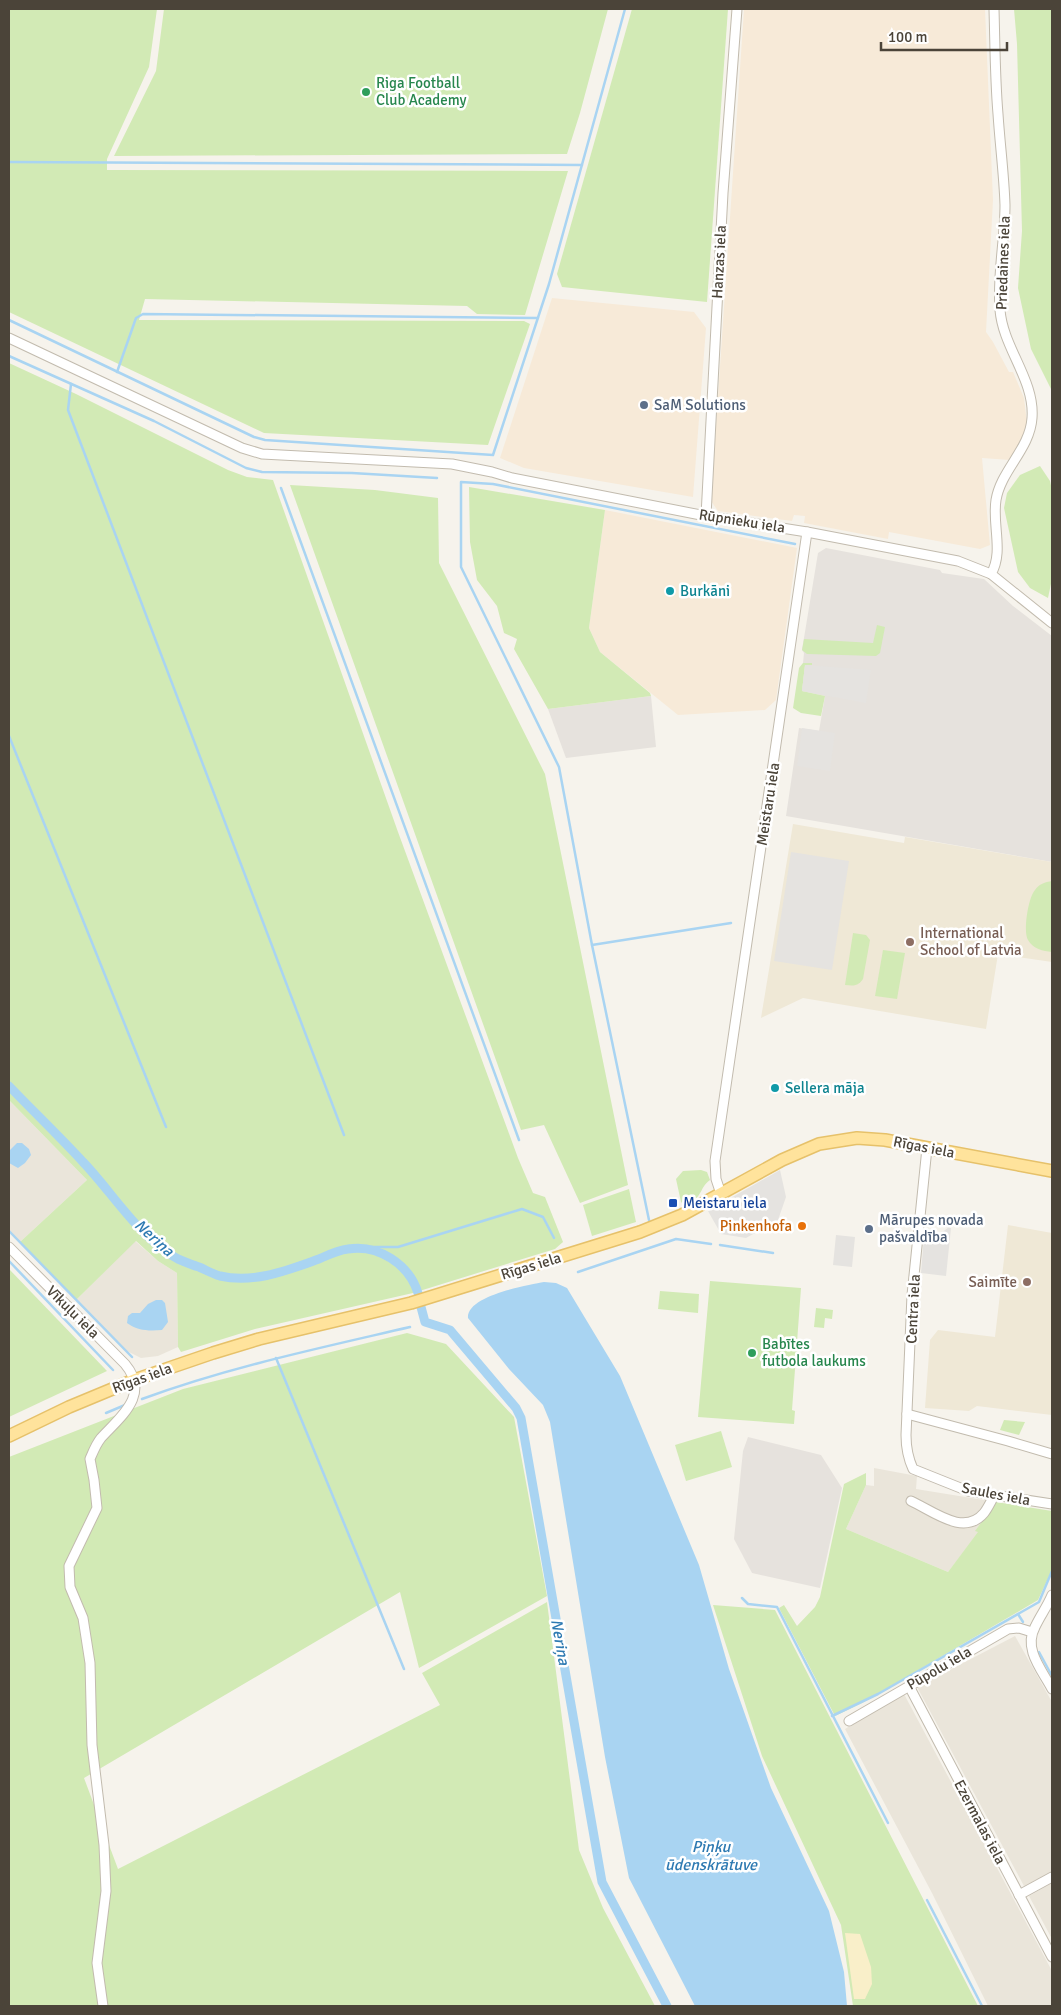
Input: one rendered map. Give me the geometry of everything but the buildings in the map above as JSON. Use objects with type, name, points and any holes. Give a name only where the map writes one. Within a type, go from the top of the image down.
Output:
[{"type":"main road","name":"Rīgas iela","points":[[9,1436],[69,1407],[134,1380],[259,1339],[411,1303],[621,1238],[682,1215],[782,1160],[819,1144],[868,1138],[1052,1171]]},
{"type":"street","name":"Hanzas iela","points":[[706,516],[723,193],[737,9]]},
{"type":"street","name":"Priedaines iela","points":[[991,574],[998,560],[996,513],[999,490],[1025,441],[1032,417],[1032,403],[1005,336],[1000,311],[1005,207],[1004,171],[998,114],[994,9]]},
{"type":"street","name":"Rūpnieku iela","points":[[9,338],[242,448],[262,454],[452,464],[512,478],[706,516],[807,532],[958,561],[991,574]]},
{"type":"street","name":"Meistaru iela","points":[[721,1194],[716,1179],[715,1161],[807,532]]},
{"type":"street","points":[[991,574],[1052,623]]},
{"type":"street","name":"Centra iela","points":[[913,1469],[906,1446],[912,1294],[927,1148]]},
{"type":"street","name":"Vīkuļu iela","points":[[9,1248],[125,1364],[134,1380]]},
{"type":"street","points":[[103,2006],[97,1963],[106,1890],[104,1845],[92,1745],[90,1663],[83,1618],[70,1588],[69,1566],[97,1508],[90,1459],[100,1440],[122,1418],[134,1398],[134,1380]]},
{"type":"street","points":[[907,1414],[1052,1454]]},
{"type":"street","name":"Saules iela","points":[[913,1469],[968,1490],[994,1496],[1052,1504]]},
{"type":"street","points":[[911,1501],[957,1524],[971,1523],[984,1513],[994,1496]]},
{"type":"street","points":[[1052,1595],[1046,1610],[1032,1632],[1030,1643],[1033,1654],[1052,1689]]},
{"type":"street","name":"Pūpolu iela","points":[[849,1720],[1008,1629],[1019,1628],[1032,1632]]},
{"type":"street","name":"Ezermalas iela","points":[[909,1686],[1052,1957]]},
{"type":"street","points":[[1019,1895],[1052,1877]]},
{"type":"shaded area","points":[[744,9],[985,9],[993,200],[986,332],[1009,372],[1013,372],[1024,398],[1027,423],[1022,439],[1010,460],[982,458],[990,545],[980,549],[889,532],[888,539],[804,523],[805,516],[794,515],[792,521],[718,511],[711,501]]},
{"type":"shaded area","points":[[552,298],[694,312],[706,328],[693,497],[524,468],[500,458]]},
{"type":"shaded area","points":[[605,510],[797,548],[776,700],[765,710],[678,715],[600,652],[589,628]]},
{"type":"shaded area","points":[[826,548],[940,570],[942,573],[984,579],[1013,606],[1052,636],[1052,862],[786,816],[799,728],[819,731],[825,696],[802,691],[805,665],[812,664],[803,663],[804,653],[802,650],[818,553]]},
{"type":"shaded area","points":[[805,665],[871,670],[866,703],[802,691]]},
{"type":"shaded area","points":[[651,696],[656,747],[566,758],[548,709]]},
{"type":"shaded area","points":[[802,728],[835,733],[830,771],[797,766]]},
{"type":"shaded area","points":[[793,824],[904,843],[905,837],[1052,862],[1052,962],[998,954],[986,1029],[803,998],[761,1018]]},
{"type":"shaded area","points":[[791,852],[849,861],[832,970],[774,961]]},
{"type":"shaded area","points":[[9,1100],[87,1180],[20,1242],[9,1231]]},
{"type":"shaded area","points":[[780,1170],[786,1197],[778,1220],[746,1238],[721,1234],[708,1211]]},
{"type":"shaded area","name":"Saimīte","points":[[1008,1225],[1052,1233],[1052,1415],[977,1406],[969,1411],[925,1408],[930,1340],[938,1330],[995,1337]]},
{"type":"shaded area","points":[[949,1227],[951,1228],[946,1276],[921,1273],[924,1236],[940,1234]]},
{"type":"shaded area","points":[[836,1235],[855,1237],[852,1267],[833,1265]]},
{"type":"shaded area","points":[[135,1241],[158,1261],[177,1273],[178,1347],[158,1356],[141,1358],[125,1350],[76,1300]]},
{"type":"shaded area","points":[[748,1437],[821,1455],[842,1488],[820,1588],[752,1573],[734,1539],[743,1451]]},
{"type":"shaded area","points":[[874,1468],[917,1476],[916,1489],[996,1502],[976,1530],[979,1532],[948,1572],[846,1529],[866,1485],[874,1486]]},
{"type":"shaded area","points":[[1015,1636],[1052,1702],[1052,1872],[1024,1886],[917,1687]]},
{"type":"shaded area","points":[[904,1694],[1052,1971],[1052,2006],[988,2006],[932,1893],[845,1729]]},
{"type":"shaded area","points":[[1052,1883],[1052,1939],[1029,1896]]},
{"type":"green space","points":[[9,9],[157,9],[149,67],[107,159],[107,170],[568,171],[525,315],[477,314],[467,306],[145,299],[139,320],[524,321],[530,324],[488,445],[264,433],[9,312]]},
{"type":"green space","name":"Riga Football Club Academy","points":[[164,9],[608,9],[567,154],[114,156],[156,71]]},
{"type":"green space","points":[[632,9],[728,9],[707,302],[562,287],[557,274]]},
{"type":"green space","points":[[1014,9],[1052,9],[1052,391],[1031,349],[1018,288],[1022,231],[1017,44]]},
{"type":"green space","points":[[9,363],[76,394],[228,470],[247,477],[273,480],[398,832],[518,1158],[533,1193],[545,1197],[563,1242],[555,1249],[413,1293],[255,1329],[181,1352],[178,1347],[177,1273],[158,1261],[136,1241],[76,1300],[20,1242],[87,1180],[9,1100]]},
{"type":"green space","points":[[1040,466],[1050,481],[1052,490],[1052,579],[1048,598],[1030,588],[1018,572],[1004,508],[1007,493],[1020,475]]},
{"type":"green space","points":[[290,485],[375,490],[438,498],[439,563],[545,774],[628,1185],[580,1203],[544,1125],[521,1130]]},
{"type":"green space","points":[[469,487],[605,510],[589,628],[600,652],[650,693],[651,696],[548,709],[514,649],[517,639],[504,633],[497,606],[477,580],[470,542]]},
{"type":"green space","points":[[877,625],[885,627],[880,653],[876,656],[807,654],[802,650],[804,639],[873,643]]},
{"type":"green space","points":[[803,663],[812,663],[812,665],[805,665],[802,691],[825,696],[821,716],[801,713],[793,708],[799,668]]},
{"type":"green space","points":[[1052,881],[1052,952],[1033,946],[1028,940],[1026,922],[1032,894],[1040,885]]},
{"type":"green space","points":[[853,933],[866,935],[870,940],[863,979],[856,985],[845,985]]},
{"type":"green space","points":[[883,950],[905,953],[897,999],[875,996]]},
{"type":"green space","points":[[701,1170],[707,1172],[710,1180],[696,1199],[686,1206],[681,1202],[676,1179],[683,1171]]},
{"type":"green space","points":[[629,1189],[636,1222],[592,1236],[583,1205]]},
{"type":"green space","points":[[9,1269],[107,1371],[9,1417]]},
{"type":"green space","name":"Babītes futbola laukums","points":[[710,1281],[801,1288],[792,1410],[795,1411],[794,1424],[698,1417]]},
{"type":"green space","points":[[660,1291],[699,1294],[698,1313],[658,1309]]},
{"type":"green space","points":[[816,1308],[833,1310],[832,1319],[825,1318],[824,1328],[814,1327]]},
{"type":"green space","points":[[407,1333],[446,1344],[514,1417],[547,1596],[419,1668],[400,1592],[84,1778],[118,1869],[440,1705],[422,1673],[547,1602],[579,1850],[603,1908],[655,2006],[9,2006],[9,1457],[183,1389]]},
{"type":"green space","points":[[1004,1420],[1025,1422],[1019,1435],[1000,1430]]},
{"type":"green space","points":[[721,1431],[732,1467],[686,1481],[675,1445]]},
{"type":"green space","points":[[866,1473],[866,1485],[846,1529],[948,1572],[978,1532],[975,1531],[996,1502],[1052,1511],[1052,1570],[1038,1600],[862,1703],[835,1716],[779,1608],[784,1605],[797,1626],[815,1607],[820,1597],[844,1484]]},
{"type":"green space","points":[[713,1605],[775,1610],[978,2006],[853,2006],[841,1925],[762,1756]]},
{"type":"sand","points":[[845,1933],[860,1934],[871,1967],[872,1984],[865,1999],[854,1999]]},
{"type":"water","points":[[17,1143],[22,1143],[29,1149],[31,1155],[18,1168],[9,1163],[9,1151]]},
{"type":"water","name":"Piņķu ūdenskrātuve","points":[[544,1282],[556,1283],[567,1288],[620,1376],[699,1565],[729,1669],[771,1788],[829,1911],[844,1972],[847,2006],[695,2006],[629,1878],[605,1757],[550,1422],[543,1405],[509,1369],[468,1318],[470,1310],[487,1298],[512,1289]]},
{"type":"water","points":[[156,1300],[162,1300],[165,1303],[168,1322],[162,1330],[144,1330],[135,1328],[127,1323],[128,1316],[132,1313],[140,1313],[148,1304]]},
{"type":"waterway","points":[[9,320],[254,437],[265,440],[493,455],[549,284],[625,9]]},
{"type":"waterway","points":[[9,162],[582,165]]},
{"type":"waterway","points":[[117,372],[136,318],[143,314],[538,318]]},
{"type":"waterway","points":[[9,356],[154,421],[246,468],[262,472],[352,473],[437,478]]},
{"type":"waterway","points":[[71,384],[68,410],[344,1135]]},
{"type":"waterway","points":[[649,1220],[592,945],[559,767],[461,567],[461,482],[493,484],[795,544]]},
{"type":"waterway","points":[[281,488],[519,1140]]},
{"type":"waterway","points":[[9,736],[166,1127]]},
{"type":"waterway","points":[[592,945],[731,923]]},
{"type":"waterway","name":"Neriņa","points":[[9,1086],[83,1162],[151,1240],[178,1259],[220,1276],[245,1278],[271,1275],[337,1252],[359,1248],[381,1253],[391,1258],[407,1273],[418,1293]]},
{"type":"waterway","points":[[363,1247],[398,1247],[522,1209],[543,1217],[554,1238]]},
{"type":"waterway","points":[[9,1231],[132,1357]]},
{"type":"waterway","points":[[578,1272],[676,1239],[711,1244]]},
{"type":"waterway","points":[[720,1245],[773,1253]]},
{"type":"waterway","points":[[9,1261],[113,1370]]},
{"type":"waterway","name":"Neriņa","points":[[421,1307],[425,1322],[450,1330],[516,1408],[521,1418],[602,1882],[667,2006]]},
{"type":"waterway","points":[[142,1399],[241,1368],[410,1327]]},
{"type":"waterway","points":[[276,1358],[404,1669]]},
{"type":"waterway","points":[[106,1413],[125,1405]]},
{"type":"waterway","points":[[832,1716],[878,1694],[1039,1602],[1052,1571]]},
{"type":"waterway","points":[[742,1598],[748,1604],[777,1607],[888,1823]]},
{"type":"waterway","points":[[1018,1614],[1023,1622]]},
{"type":"waterway","points":[[1039,1652],[1052,1676]]},
{"type":"waterway","points":[[927,1900],[982,2006]]},
{"type":"place","name":"Riga Football Club Academy","points":[[366,92]]},
{"type":"place","name":"SaM Solutions","points":[[644,405]]},
{"type":"place","name":"Burkāni","points":[[670,591]]},
{"type":"place","name":"International School of Latvia","points":[[910,942]]},
{"type":"place","name":"Sellera māja","points":[[775,1088]]},
{"type":"place","name":"Meistaru iela","points":[[673,1203]]},
{"type":"place","name":"Pinkenhofa","points":[[802,1226]]},
{"type":"place","name":"Mārupes novada pašvaldība","points":[[869,1229]]},
{"type":"place","name":"Saimīte","points":[[1027,1282]]},
{"type":"place","name":"Babītes futbola laukums","points":[[752,1353]]}]
